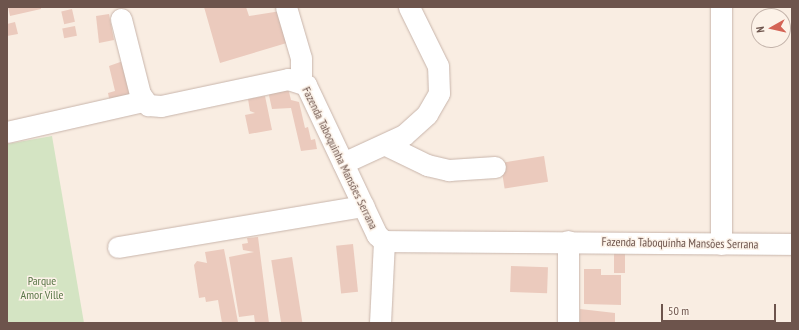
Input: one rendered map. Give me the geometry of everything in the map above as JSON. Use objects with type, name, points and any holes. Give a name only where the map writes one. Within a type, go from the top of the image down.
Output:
[{"type":"street","points":[[286,7],[301,58],[301,81]]},
{"type":"street","points":[[343,163],[386,145],[418,125],[439,93],[438,66],[409,7]]},
{"type":"street","points":[[721,7],[721,244]]},
{"type":"street","points":[[7,132],[143,101],[121,18]]},
{"type":"street","name":"Fazenda Taboquinha Mansões Serrana","points":[[143,101],[161,106],[288,79],[301,81],[343,163],[377,235],[384,241],[568,241],[792,244]]},
{"type":"street","points":[[386,145],[427,166],[449,170],[495,167]]},
{"type":"street","points":[[118,247],[364,206]]},
{"type":"street","name":"Fazenda Taboquinha Mansões Serrana","points":[[380,323],[384,241]]},
{"type":"street","points":[[568,241],[568,323]]},
{"type":"green space","name":"Parque Amor Ville","points":[[52,136],[84,323],[7,323],[7,144]]},
{"type":"building","points":[[8,7],[41,7],[41,9],[10,16]]},
{"type":"building","points":[[204,7],[246,7],[249,16],[281,11],[290,42],[220,63]]},
{"type":"building","points":[[72,9],[75,22],[64,24],[61,11]]},
{"type":"building","points":[[109,14],[114,40],[99,43],[96,16]]},
{"type":"building","points":[[15,22],[18,34],[7,36],[7,24]]},
{"type":"building","points":[[75,26],[77,36],[64,38],[62,28]]},
{"type":"building","points":[[126,60],[137,96],[110,103],[108,93],[115,91],[109,66]]},
{"type":"building","points":[[288,88],[291,100],[299,102],[305,128],[308,127],[311,140],[315,139],[317,149],[301,151],[291,108],[272,109],[268,91]]},
{"type":"building","points":[[265,96],[272,130],[249,134],[245,115],[255,113],[250,111],[248,99]]},
{"type":"building","points":[[544,156],[548,182],[505,189],[501,163]]},
{"type":"building","points":[[258,237],[269,323],[255,323],[254,315],[239,317],[229,257],[254,252],[243,250],[242,244],[248,243],[247,238]]},
{"type":"building","points":[[353,244],[358,292],[341,294],[336,246]]},
{"type":"building","points":[[224,249],[238,322],[233,323],[222,323],[218,300],[206,302],[205,297],[199,298],[194,265],[197,261],[207,263],[205,252]]},
{"type":"building","points":[[614,252],[625,252],[625,273],[614,273]]},
{"type":"building","points":[[292,257],[302,323],[281,323],[271,260]]},
{"type":"building","points":[[511,266],[548,267],[547,293],[510,292]]},
{"type":"building","points":[[584,269],[601,269],[601,275],[621,275],[621,305],[584,304]]},
{"type":"building","points":[[580,309],[615,313],[615,323],[580,323]]}]
